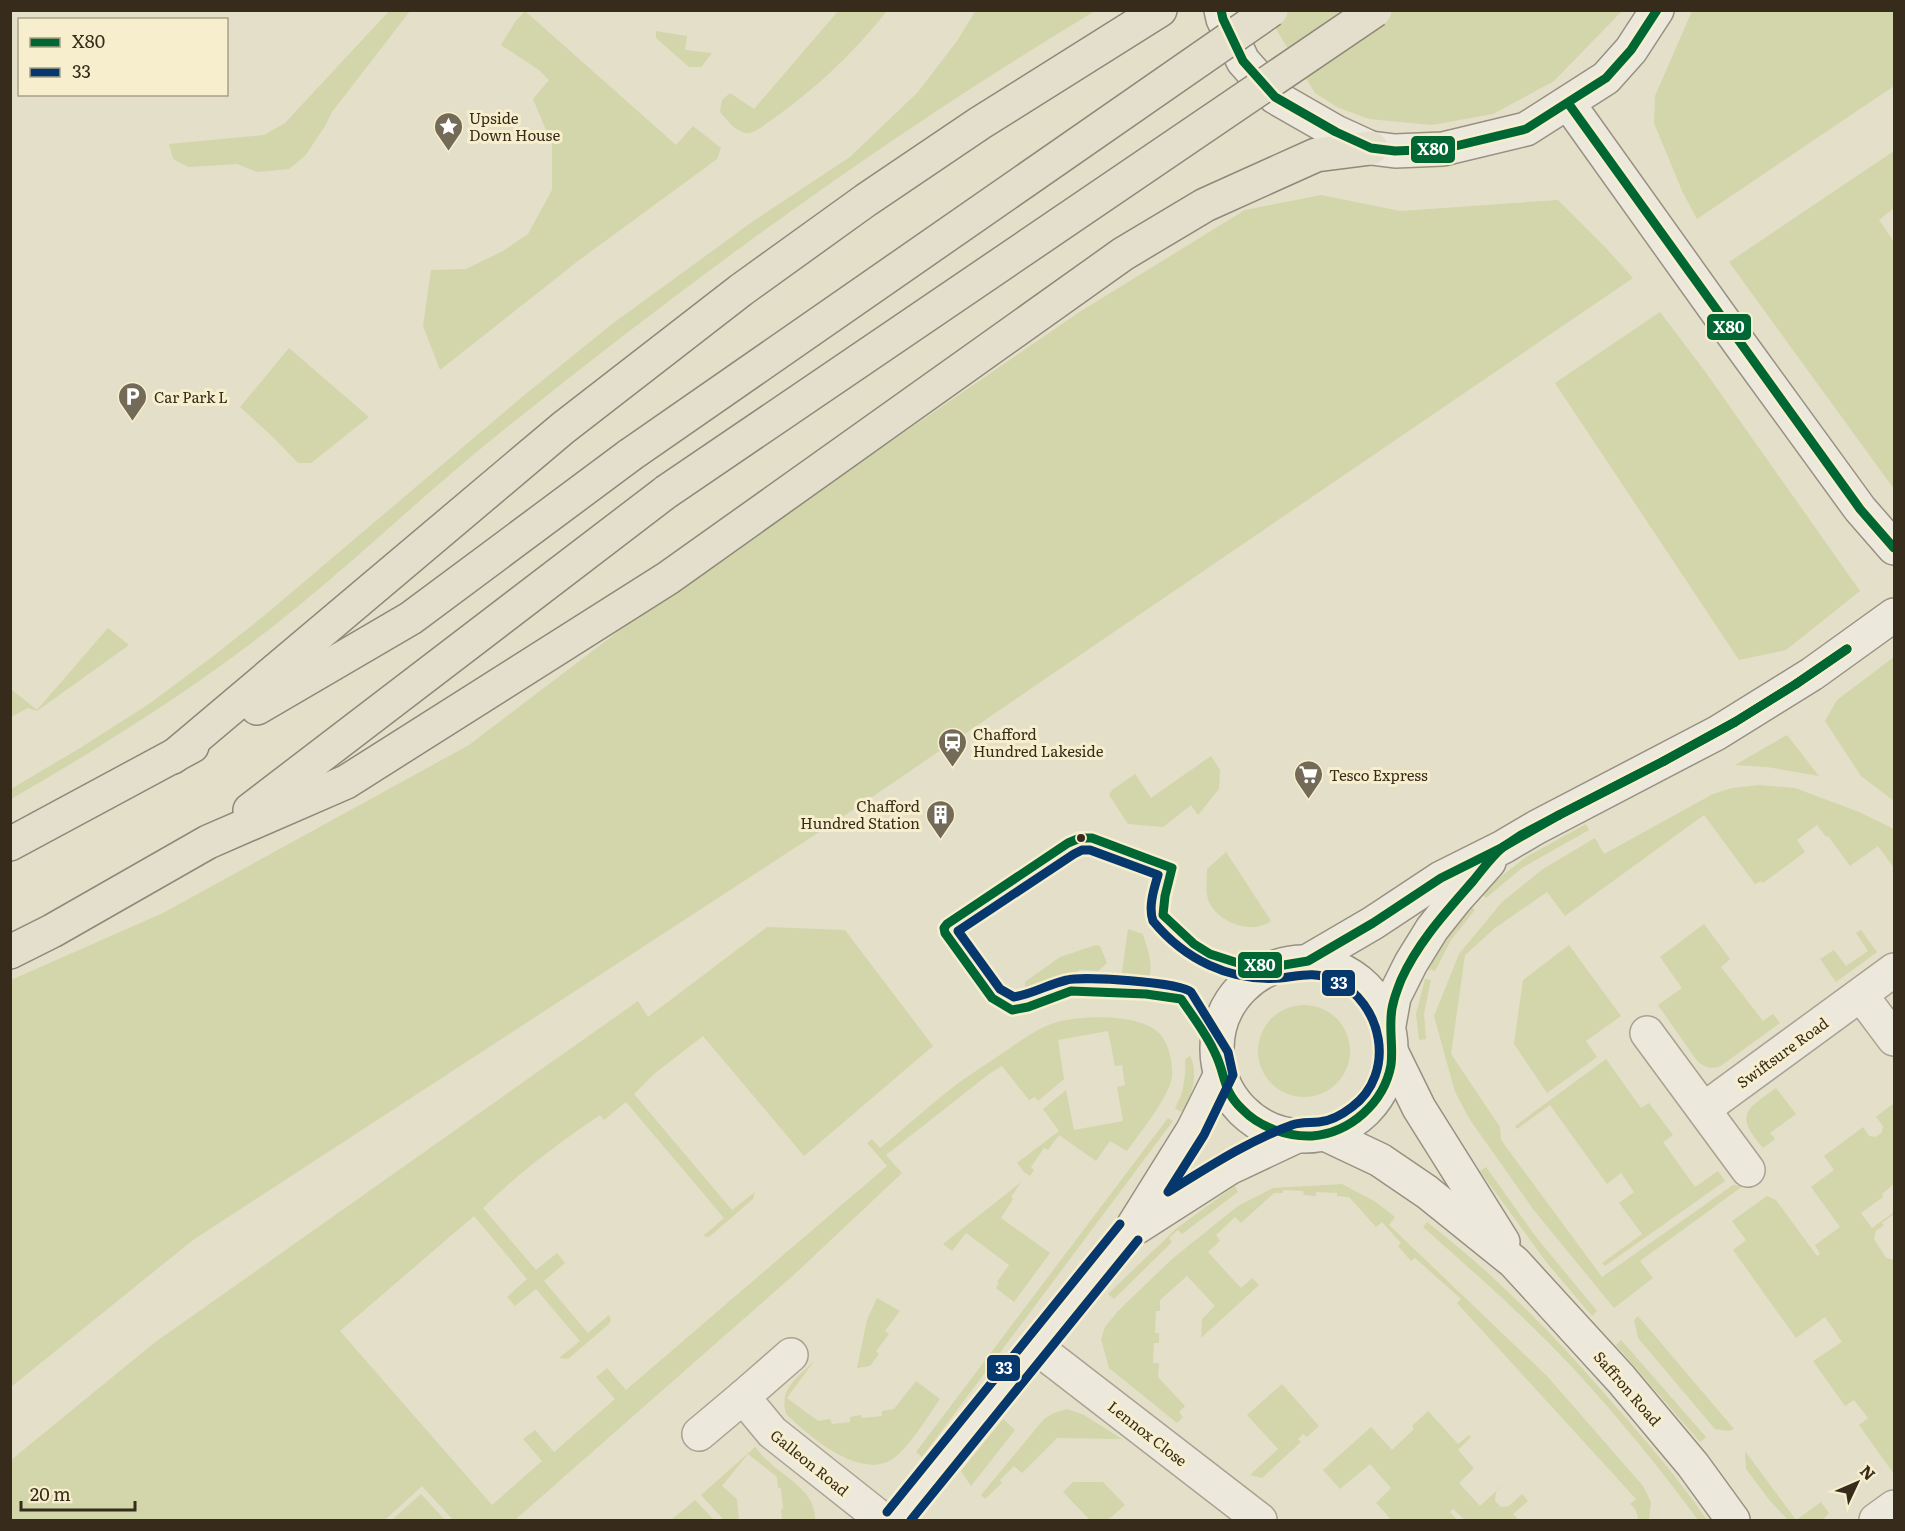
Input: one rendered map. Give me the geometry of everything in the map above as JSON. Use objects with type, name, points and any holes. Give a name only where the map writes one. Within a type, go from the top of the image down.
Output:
[{"type":"main road","points":[[173,756],[311,643],[563,428],[741,290],[866,200],[980,123],[1160,10]]},
{"type":"main road","points":[[10,844],[173,756],[411,618],[630,455],[1271,10]]},
{"type":"main road","points":[[208,842],[666,492],[1376,10]]},
{"type":"main road","points":[[10,952],[52,931],[208,842],[346,782],[658,585],[1123,254],[1205,205],[1316,155],[1371,148]]},
{"type":"street","points":[[1221,10],[1242,61],[1275,97],[1311,119],[1371,148],[1395,151],[1443,148],[1526,129],[1606,78],[1631,50],[1657,10]]},
{"type":"street","points":[[1568,103],[1840,482],[1894,548]]},
{"type":"street","points":[[1311,1135],[1276,1132],[1253,1119],[1234,1101],[1221,1074],[1217,1057],[1218,1037],[1229,1004],[1240,990],[1257,976],[1278,966],[1308,961],[1373,923],[1441,878],[1717,733],[1812,675],[1894,615]]},
{"type":"street","points":[[1130,1231],[1229,1168],[1311,1135],[1346,1126],[1362,1115],[1375,1101],[1385,1083],[1394,997],[1411,963],[1432,929],[1455,900],[1503,847]]},
{"type":"street","points":[[1308,961],[1340,969],[1364,985],[1380,1006],[1390,1039]]},
{"type":"street","name":"Swiftsure Road","points":[[1704,1109],[1894,970]]},
{"type":"street","points":[[1861,995],[1894,1039]]},
{"type":"street","points":[[1647,1034],[1748,1170]]},
{"type":"street","name":"Saffron Road","points":[[1390,1039],[1419,1108],[1514,1262]]},
{"type":"street","points":[[896,1521],[1130,1231],[1193,1130],[1221,1074]]},
{"type":"street","name":"Saffron Road","points":[[1311,1135],[1380,1160],[1427,1192],[1514,1262],[1621,1379],[1693,1466],[1733,1521]]},
{"type":"street","name":"Lennox Close","points":[[1036,1347],[1260,1521]]},
{"type":"street","points":[[699,1434],[790,1355]]},
{"type":"street","name":"Galleon Road","points":[[743,1397],[772,1432],[883,1521]]},
{"type":"street","points":[[1876,1521],[1894,1507]]},
{"type":"green space","points":[[390,10],[410,11],[332,112],[305,156],[289,169],[257,172],[237,164],[188,167],[173,159],[169,144],[264,135],[285,123]]},
{"type":"green space","points":[[839,10],[887,11],[836,67],[764,126],[753,132],[745,133],[733,126],[720,112],[722,100],[730,93],[754,109]]},
{"type":"green space","points":[[976,10],[1095,11],[941,108],[772,224],[608,347],[501,432],[263,635],[158,709],[11,799],[11,789],[149,704],[212,657],[612,324],[752,222],[850,157],[918,92],[957,41]]},
{"type":"green space","points":[[525,11],[676,145],[693,126],[721,148],[717,159],[578,261],[440,370],[423,326],[431,270],[466,269],[503,251],[528,234],[552,190],[552,144],[533,99],[549,80],[539,70],[501,45],[515,22]]},
{"type":"green space","points":[[1265,11],[1622,11],[1554,81],[1493,114],[1432,125],[1369,119],[1337,107],[1315,93]]},
{"type":"green space","points":[[1692,11],[1894,11],[1894,86],[1697,219],[1683,193],[1654,123],[1655,96]]},
{"type":"green space","points":[[656,31],[687,36],[685,50],[712,53],[701,67],[689,67],[656,38]]},
{"type":"green space","points":[[1894,151],[1894,208],[1879,220],[1894,242],[1894,489],[1729,262]]},
{"type":"green space","points":[[1321,195],[1400,211],[1558,200],[1633,278],[853,810],[193,1240],[11,1387],[11,980],[163,913],[469,745],[657,602],[1081,311],[1245,210]]},
{"type":"green space","points":[[1660,312],[1704,370],[1860,591],[1786,650],[1739,660],[1555,383]]},
{"type":"green space","points":[[289,348],[369,417],[311,463],[298,463],[240,407]]},
{"type":"green space","points":[[108,628],[129,645],[37,711],[28,708],[11,717],[11,689],[37,710]]},
{"type":"green space","points":[[1894,657],[1894,801],[1861,776],[1825,721],[1837,700]]},
{"type":"green space","points":[[1787,735],[1819,776],[1767,767],[1735,765]]},
{"type":"green space","points":[[1211,756],[1220,770],[1219,789],[1198,815],[1191,805],[1163,827],[1128,824],[1109,795],[1112,790],[1135,774],[1151,798]]},
{"type":"green space","points":[[1759,785],[1795,788],[1859,812],[1894,829],[1894,868],[1878,846],[1850,866],[1817,825],[1797,840],[1805,852],[1763,883],[1761,881],[1755,884],[1704,815],[1565,916],[1547,892],[1495,928],[1465,955],[1451,1054],[1500,1127],[1501,1140],[1602,1277],[1733,1185],[1743,1186],[1640,1261],[1653,1278],[1614,1308],[1533,1209],[1470,1120],[1455,1092],[1434,1016],[1459,954],[1502,902],[1543,869],[1595,838],[1604,854],[1713,794],[1732,788]]},
{"type":"green space","points":[[1586,824],[1589,830],[1522,868],[1486,898],[1480,893],[1526,857]]},
{"type":"green space","points":[[1226,852],[1271,921],[1255,927],[1237,925],[1220,916],[1209,902],[1206,886],[1207,869]]},
{"type":"green space","points":[[1469,906],[1475,910],[1451,940],[1435,971],[1429,969],[1440,945]]},
{"type":"green space","points":[[1704,924],[1730,959],[1721,967],[1763,1021],[1773,1014],[1780,1023],[1722,1065],[1713,1068],[1698,1062],[1658,1005],[1682,988],[1660,957]]},
{"type":"green space","points":[[767,927],[845,930],[933,1046],[804,1156],[703,1036],[654,1074],[634,1094],[732,1210],[755,1192],[753,1199],[709,1237],[703,1236],[724,1218],[626,1102],[604,1120],[600,1115],[585,1125],[510,1183],[483,1208],[536,1270],[557,1253],[565,1263],[544,1281],[588,1333],[609,1315],[611,1320],[568,1359],[559,1358],[580,1341],[536,1289],[515,1306],[507,1297],[527,1279],[474,1216],[340,1331],[492,1505],[542,1461],[523,1439],[535,1430],[554,1452],[615,1399],[596,1377],[607,1368],[626,1390],[887,1166],[867,1143],[872,1139],[880,1148],[957,1084],[1028,1036],[1054,1023],[1079,1018],[1125,1019],[1139,1022],[1160,1034],[1166,1043],[1172,1066],[1170,1085],[1153,1115],[1127,1151],[1110,1141],[1096,1161],[1059,1135],[1048,1150],[1044,1148],[1031,1167],[1034,1170],[1030,1176],[1017,1163],[1059,1131],[1043,1109],[1066,1090],[1074,1130],[1123,1121],[1117,1087],[1125,1085],[1122,1065],[1115,1066],[1108,1031],[1058,1040],[1064,1079],[1038,1101],[1035,1097],[1029,1100],[1002,1066],[989,1074],[886,1155],[902,1173],[798,1271],[515,1520],[453,1520],[422,1486],[385,1520],[11,1520],[11,1460],[154,1343],[638,1001],[648,1017]]},
{"type":"green space","points":[[1128,929],[1143,934],[1149,953],[1151,966],[1149,978],[1145,983],[1121,980]]},
{"type":"green space","points":[[1861,930],[1877,952],[1836,982],[1820,959],[1834,950],[1846,966],[1868,951],[1856,933]]},
{"type":"green space","points":[[1096,945],[1100,946],[1107,963],[1098,971],[1080,970],[1051,986],[1030,991],[1025,987],[1025,982],[1060,957]]},
{"type":"green space","points":[[1569,945],[1621,1016],[1586,1041],[1597,1057],[1547,1093],[1514,1044],[1523,980]]},
{"type":"green space","points":[[1425,979],[1431,980],[1424,1013],[1426,1039],[1419,1040],[1416,1014]]},
{"type":"green space","points":[[1304,1005],[1330,1013],[1342,1025],[1350,1051],[1342,1077],[1330,1089],[1304,1097],[1278,1089],[1266,1077],[1258,1051],[1266,1025],[1278,1013]]},
{"type":"green space","points":[[1190,1056],[1194,1071],[1193,1086],[1181,1112],[1175,1108],[1184,1084],[1185,1059]]},
{"type":"green space","points":[[1606,1059],[1641,1108],[1649,1103],[1673,1135],[1663,1142],[1695,1187],[1718,1171],[1725,1181],[1605,1266],[1602,1263],[1642,1234],[1619,1203],[1634,1192],[1621,1173],[1607,1184],[1550,1105],[1517,1129],[1515,1126]]},
{"type":"green space","points":[[1776,1088],[1796,1114],[1770,1133],[1775,1139],[1763,1148],[1749,1127],[1746,1120],[1747,1114],[1757,1102]]},
{"type":"green space","points":[[1894,1103],[1894,1184],[1882,1194],[1883,1197],[1861,1213],[1872,1228],[1894,1212],[1876,1231],[1874,1239],[1886,1258],[1894,1260],[1894,1474],[1859,1425],[1868,1418],[1854,1400],[1845,1406],[1813,1361],[1842,1342],[1825,1317],[1796,1338],[1733,1250],[1746,1240],[1732,1221],[1767,1196],[1776,1200],[1817,1256],[1820,1254],[1815,1245],[1840,1227],[1811,1187],[1834,1170],[1824,1156],[1863,1127],[1869,1136],[1876,1137],[1882,1132],[1883,1126],[1876,1117]]},
{"type":"green space","points":[[1168,1118],[1173,1121],[922,1457],[916,1452]]},
{"type":"green space","points":[[1486,1167],[1536,1237],[1597,1311],[1592,1316],[1547,1263],[1480,1171]]},
{"type":"green space","points":[[1021,1182],[1001,1218],[1050,1253],[1014,1302],[996,1288],[999,1283],[997,1282],[1009,1265],[966,1233],[952,1251],[943,1244]]},
{"type":"green space","points":[[1342,1184],[1376,1202],[1395,1217],[1389,1225],[1547,1376],[1643,1486],[1651,1502],[1649,1520],[1637,1520],[1635,1509],[1630,1504],[1636,1499],[1457,1303],[1461,1299],[1415,1258],[1411,1261],[1398,1246],[1401,1243],[1382,1222],[1376,1227],[1349,1197],[1337,1196],[1337,1193],[1316,1192],[1316,1196],[1304,1195],[1303,1191],[1283,1190],[1283,1193],[1274,1193],[1241,1223],[1235,1217],[1216,1235],[1220,1241],[1208,1252],[1241,1288],[1252,1278],[1259,1285],[1201,1338],[1202,1319],[1215,1306],[1187,1276],[1160,1300],[1160,1311],[1156,1311],[1155,1333],[1159,1333],[1159,1343],[1154,1343],[1153,1363],[1159,1363],[1158,1377],[1185,1406],[1179,1412],[1183,1417],[1177,1423],[1109,1368],[1101,1339],[1105,1327],[1118,1311],[1172,1259],[1238,1206],[1273,1188]]},
{"type":"green space","points":[[1235,1186],[1238,1192],[1182,1234],[1178,1230],[1169,1238],[1172,1242],[1114,1299],[1108,1294],[1177,1228]]},
{"type":"green space","points":[[1427,1222],[1520,1303],[1563,1347],[1657,1455],[1707,1520],[1698,1520],[1638,1442],[1573,1368],[1518,1313],[1423,1227]]},
{"type":"green space","points":[[877,1298],[900,1311],[885,1331],[889,1334],[876,1351],[879,1354],[870,1366],[857,1368],[867,1320]]},
{"type":"green space","points":[[1638,1316],[1734,1429],[1729,1431],[1715,1429],[1638,1338],[1634,1320]]},
{"type":"green space","points":[[1621,1340],[1706,1437],[1700,1442],[1616,1345]]},
{"type":"green space","points":[[814,1361],[787,1398],[818,1421],[830,1419],[832,1424],[850,1422],[850,1417],[861,1415],[862,1418],[882,1416],[882,1411],[894,1409],[916,1381],[940,1399],[912,1439],[894,1458],[881,1464],[866,1464],[851,1460],[822,1444],[786,1414],[784,1405],[787,1390]]},
{"type":"green space","points":[[1282,1384],[1319,1426],[1307,1437],[1303,1434],[1298,1439],[1301,1442],[1262,1478],[1250,1475],[1278,1449],[1247,1415]]},
{"type":"green space","points":[[1067,1409],[1084,1415],[1122,1439],[1057,1438],[1022,1473],[1014,1466],[1000,1480],[1002,1483],[985,1499],[981,1495],[1044,1419]]},
{"type":"green space","points":[[1428,1411],[1458,1444],[1469,1435],[1471,1437],[1458,1450],[1474,1468],[1459,1483],[1480,1506],[1505,1483],[1496,1492],[1495,1501],[1501,1507],[1509,1506],[1522,1494],[1528,1501],[1513,1514],[1519,1520],[1465,1520],[1453,1509],[1450,1512],[1457,1520],[1389,1520],[1389,1517],[1376,1503],[1391,1488],[1370,1464],[1340,1489],[1323,1470],[1371,1427],[1392,1450],[1414,1429],[1412,1426]]},
{"type":"green space","points":[[1003,1419],[1015,1430],[971,1486],[961,1471]]},
{"type":"green space","points":[[755,1447],[805,1493],[811,1501],[815,1520],[782,1520],[781,1488],[778,1488],[777,1477],[748,1454],[722,1486],[737,1499],[739,1520],[724,1520],[701,1495]]},
{"type":"green space","points":[[1745,1451],[1796,1520],[1788,1520],[1770,1501],[1746,1469]]},
{"type":"green space","points":[[1073,1482],[1103,1482],[1125,1505],[1108,1520],[1090,1520],[1063,1492]]},
{"type":"green space","points":[[421,1494],[445,1520],[392,1520]]},
{"type":"green space","points":[[695,1500],[714,1520],[671,1520]]},
{"type":"green space","points":[[1821,1502],[1829,1513],[1823,1520],[1796,1520]]},
{"type":"transit line","name":"X80","points":[[1221,10],[1243,61],[1275,97],[1336,132],[1371,148],[1395,151],[1443,149],[1526,129],[1606,78],[1631,50],[1657,10]]},
{"type":"transit line","name":"X80","points":[[1568,103],[1860,509],[1894,548]]},
{"type":"transit line","name":"X80","points":[[1796,684],[1847,649]]},
{"type":"transit line","name":"X80","points":[[1796,684],[1847,649]]},
{"type":"transit line","name":"X80","points":[[1735,722],[1796,684]]},
{"type":"transit line","name":"X80","points":[[1735,722],[1796,684]]},
{"type":"transit line","name":"X80","points":[[1664,761],[1735,722]]},
{"type":"transit line","name":"X80","points":[[1664,761],[1735,722]]},
{"type":"transit line","name":"X80","points":[[1559,815],[1664,761]]},
{"type":"transit line","name":"X80","points":[[1559,815],[1664,761]]},
{"type":"transit line","name":"X80","points":[[1503,847],[1559,815]]},
{"type":"transit line","name":"X80","points":[[1503,847],[1559,815]]},
{"type":"transit line","name":"X80","points":[[1080,838],[1092,838],[1172,868],[1163,915],[1194,944],[1210,954],[1241,964],[1278,966],[1308,961],[1373,923],[1441,878],[1503,847],[1433,928],[1401,980],[1391,1014],[1391,1065],[1381,1092],[1363,1114],[1352,1122],[1326,1134],[1303,1136],[1283,1133],[1265,1126],[1236,1102],[1228,1089],[1211,1046],[1181,999],[1146,994],[1071,991],[1028,1007],[1012,1010],[992,998],[945,933],[944,928],[1068,843],[1080,838]]},
{"type":"transit line","name":"33","points":[[1082,850],[1090,850],[1158,875],[1151,904],[1153,921],[1165,935],[1194,957],[1209,965],[1226,972],[1261,978],[1307,975],[1327,977],[1351,990],[1364,1004],[1373,1021],[1378,1039],[1379,1058],[1375,1076],[1366,1093],[1352,1107],[1337,1117],[1295,1124],[1276,1131],[1228,1156],[1168,1192],[1204,1135],[1233,1075],[1228,1052],[1191,992],[1169,985],[1110,979],[1076,979],[1014,997],[1000,989],[958,931],[1082,850]]},
{"type":"transit line","name":"33","points":[[887,1512],[1120,1224]]},
{"type":"transit line","name":"33","points":[[911,1520],[1138,1240]]},
{"type":"place","name":"Upside Down House","points":[[448,152]]},
{"type":"place","name":"Car Park L","points":[[133,422]]},
{"type":"place","name":"Chafford Hundred Lakeside","points":[[952,768]]},
{"type":"place","name":"Tesco Express","points":[[1308,800]]},
{"type":"place","name":"Chafford Hundred Station","points":[[941,840]]}]
